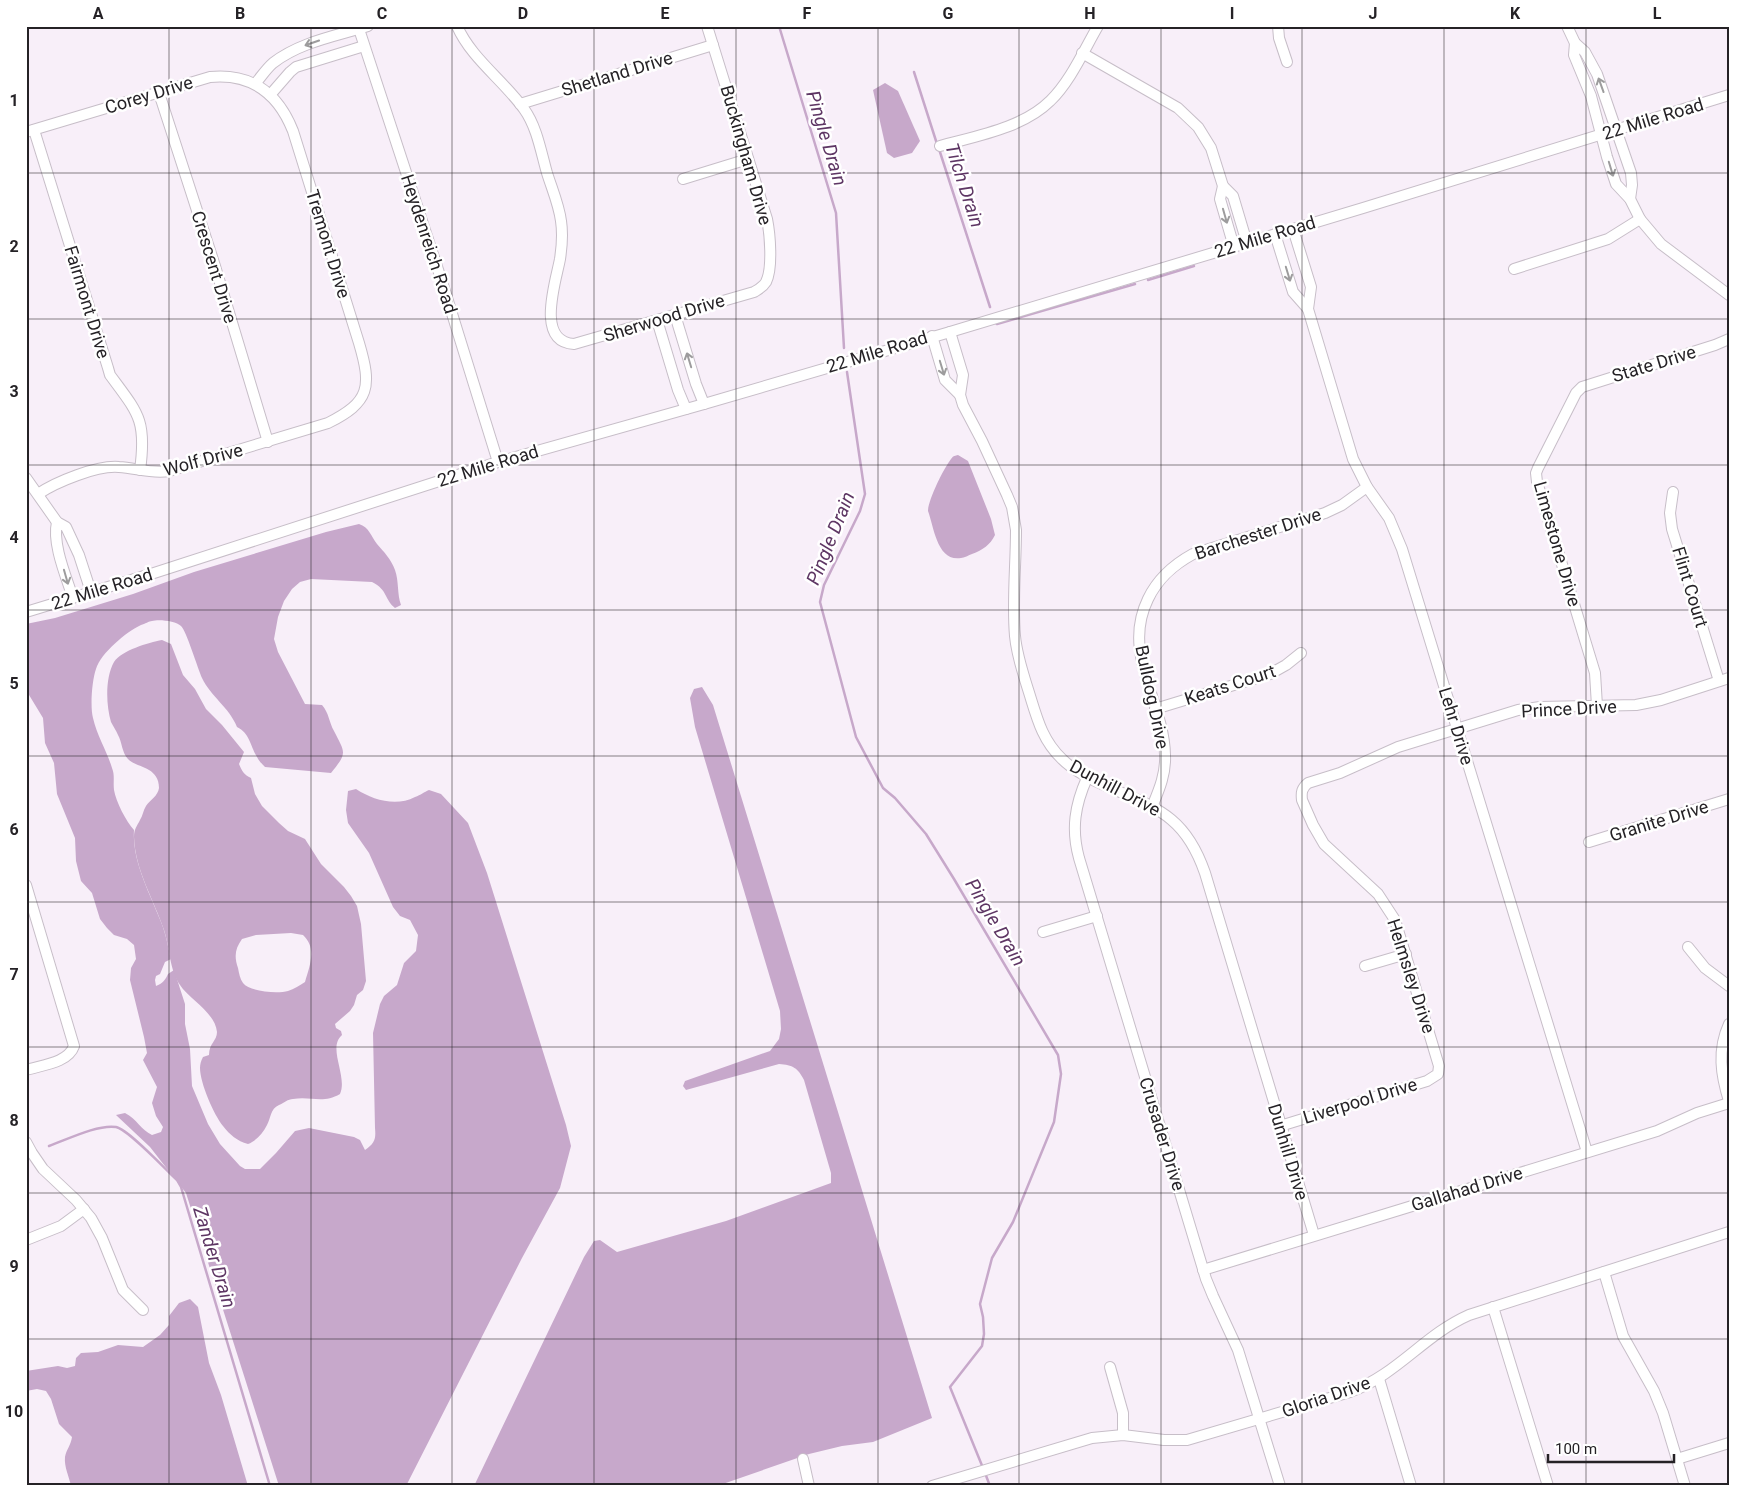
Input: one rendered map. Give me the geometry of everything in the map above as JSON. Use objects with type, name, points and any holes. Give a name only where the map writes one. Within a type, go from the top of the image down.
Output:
[{"type":"street","points":[[457,26],[470,47],[520,104]]},
{"type":"street","name":"Buckingham Drive","points":[[707,26],[768,227],[769,269],[764,285]]},
{"type":"street","points":[[940,146],[1004,127],[1035,114],[1057,94],[1098,26]]},
{"type":"street","points":[[1278,26],[1279,38],[1287,62]]},
{"type":"street","points":[[1567,26],[1575,43],[1585,52],[1597,74],[1632,173],[1630,199]]},
{"type":"street","points":[[255,84],[272,64],[300,47],[361,27]]},
{"type":"street","name":"Heydenreich Road","points":[[361,27],[364,46],[445,290],[498,462]]},
{"type":"street","points":[[1575,43],[1574,55],[1588,89],[1616,184],[1630,199],[1640,219],[1661,244],[1729,295]]},
{"type":"street","name":"Shetland Drive","points":[[520,104],[713,45]]},
{"type":"street","points":[[270,95],[296,67],[364,46]]},
{"type":"street","points":[[1082,53],[1178,108],[1192,120],[1211,148],[1223,186],[1233,196],[1247,243]]},
{"type":"street","points":[[288,54],[296,67]]},
{"type":"street","name":"Corey Drive","points":[[30,131],[210,77],[239,78],[255,84],[270,95]]},
{"type":"street","name":"Crescent Drive","points":[[159,93],[268,442]]},
{"type":"street","name":"Tremont Drive","points":[[270,95],[288,118],[293,130],[359,343],[365,368],[365,391],[362,399]]},
{"type":"street","name":"22 Mile Road","points":[[26,612],[498,462],[950,332],[1729,95]]},
{"type":"street","name":"Sherwood Drive","points":[[520,104],[533,127],[561,220],[561,249],[551,308],[554,333],[562,342],[568,344],[580,343],[754,292],[764,285]]},
{"type":"street","name":"Fairmont Drive","points":[[30,131],[110,374],[138,415],[143,440],[140,470]]},
{"type":"street","points":[[684,179],[748,159]]},
{"type":"street","points":[[1223,186],[1220,199],[1234,247]]},
{"type":"street","points":[[1514,269],[1608,240],[1640,219]]},
{"type":"street","name":"Lehr Drive","points":[[1293,229],[1310,287],[1308,309],[1353,459],[1367,487],[1389,518],[1398,537],[1587,1152]]},
{"type":"street","name":"Lehr Drive","points":[[1275,234],[1293,292],[1308,309]]},
{"type":"street","points":[[675,315],[704,404]]},
{"type":"street","points":[[657,320],[678,390],[686,409]]},
{"type":"street","name":"Dunhill Drive","points":[[950,332],[963,375],[960,395]]},
{"type":"street","name":"Dunhill Drive","points":[[932,336],[946,380],[960,395],[966,414],[982,441],[1007,495],[1013,513],[1016,530],[1015,637],[1020,662],[1041,729],[1053,749],[1070,766],[1087,778],[1152,807],[1167,816],[1186,834],[1201,861],[1314,1235]]},
{"type":"street","name":"State Drive","points":[[1578,389],[1587,384],[1715,345],[1729,338]]},
{"type":"street","name":"Limestone Drive","points":[[1578,389],[1538,468],[1536,478],[1592,662],[1597,683],[1597,706]]},
{"type":"street","name":"Wolf Drive","points":[[38,494],[56,484],[105,467],[152,472],[169,471],[268,442],[328,424],[346,414],[362,399]]},
{"type":"street","points":[[26,478],[57,522],[66,527],[91,592]]},
{"type":"street","name":"Barchester Drive","points":[[1154,587],[1175,564],[1193,554],[1325,514],[1342,506],[1367,487]]},
{"type":"street","name":"Flint Court","points":[[1673,492],[1670,512],[1672,529],[1724,680]]},
{"type":"street","points":[[57,522],[55,531],[58,549],[72,598]]},
{"type":"street","points":[[58,549],[74,544]]},
{"type":"street","name":"Bulldog Drive","points":[[1152,807],[1162,781],[1165,764],[1164,743],[1142,667],[1138,645],[1144,606],[1154,587]]},
{"type":"street","name":"Keats Court","points":[[1155,709],[1270,674],[1286,665],[1301,653]]},
{"type":"street","name":"Prince Drive","points":[[1302,790],[1308,783],[1340,773],[1387,752],[1529,708],[1625,706],[1649,703],[1724,680]]},
{"type":"street","name":"Crusader Drive","points":[[1087,778],[1079,798],[1074,828],[1078,854],[1204,1270],[1213,1296],[1238,1350],[1280,1486]]},
{"type":"street","name":"Helmsley Drive","points":[[1302,790],[1301,794],[1305,806],[1318,835],[1332,852],[1370,886],[1384,902],[1394,920],[1438,1060],[1438,1074]]},
{"type":"street","name":"Granite Drive","points":[[1589,842],[1729,799]]},
{"type":"street","points":[[26,886],[73,1039],[73,1049],[64,1058],[26,1070]]},
{"type":"street","points":[[1043,932],[1097,916]]},
{"type":"street","points":[[1688,947],[1705,968],[1729,986]]},
{"type":"street","points":[[1365,966],[1406,954]]},
{"type":"street","points":[[1729,1024],[1724,1036],[1721,1055],[1722,1075],[1729,1102]]},
{"type":"street","name":"Liverpool Drive","points":[[1280,1126],[1427,1081],[1438,1074]]},
{"type":"street","name":"Gallahad Drive","points":[[1204,1270],[1657,1130],[1729,1102]]},
{"type":"street","points":[[26,1142],[43,1169],[84,1209],[102,1238],[123,1290],[143,1310]]},
{"type":"street","points":[[26,1240],[61,1226],[84,1209]]},
{"type":"street","name":"Gloria Drive","points":[[932,1486],[1081,1440],[1101,1436],[1123,1435],[1164,1440],[1187,1440],[1350,1392],[1379,1379],[1448,1325],[1468,1315],[1729,1232]]},
{"type":"street","points":[[1604,1272],[1623,1336],[1654,1391],[1663,1414],[1685,1486]]},
{"type":"street","points":[[1493,1307],[1548,1486]]},
{"type":"street","points":[[1110,1367],[1123,1414],[1123,1435]]},
{"type":"street","points":[[1379,1379],[1411,1486]]},
{"type":"street","points":[[1677,1459],[1729,1443]]},
{"type":"street","points":[[803,1459],[809,1486]]},
{"type":"shaded area","points":[[885,83],[898,91],[920,141],[912,153],[894,158],[887,153],[873,90]]},
{"type":"shaded area","points":[[958,455],[968,461],[991,519],[995,535],[991,542],[983,549],[965,557],[953,558],[947,555],[938,542],[928,511],[933,492],[944,469],[954,456]]},
{"type":"shaded area","points":[[359,524],[368,530],[391,562],[396,574],[401,605],[395,608],[381,588],[372,582],[311,579],[300,582],[292,589],[284,601],[278,617],[274,639],[278,652],[305,704],[322,705],[341,744],[342,756],[331,773],[265,767],[255,753],[245,733],[237,727],[234,720],[206,685],[186,635],[179,624],[155,620],[135,628],[108,650],[96,669],[92,694],[93,718],[113,771],[114,790],[117,800],[134,830],[134,842],[139,866],[163,927],[171,959],[165,962],[160,974],[156,976],[156,986],[162,983],[168,974],[174,970],[185,1004],[185,1024],[190,1049],[192,1086],[208,1124],[220,1144],[240,1166],[245,1169],[260,1169],[295,1131],[309,1128],[354,1137],[360,1140],[365,1150],[373,1143],[375,1135],[373,1033],[380,1004],[384,996],[397,985],[404,963],[416,951],[418,935],[410,920],[400,916],[393,907],[369,853],[348,823],[346,810],[348,791],[356,789],[377,799],[392,802],[408,800],[429,790],[441,794],[468,823],[487,873],[571,1146],[560,1188],[522,1258],[406,1486],[279,1486],[186,1193],[150,1147],[116,1115],[125,1113],[152,1135],[161,1132],[163,1127],[156,1116],[152,1103],[157,1087],[143,1060],[147,1053],[130,980],[131,968],[136,959],[134,945],[127,939],[114,935],[107,928],[100,919],[92,893],[81,881],[76,861],[75,838],[57,794],[54,763],[45,743],[43,718],[26,690],[26,624],[55,618],[133,594],[194,572],[326,532]]},
{"type":"shaded area","points":[[162,640],[171,644],[183,675],[195,689],[206,709],[244,752],[239,764],[243,772],[251,778],[255,794],[262,806],[288,831],[305,839],[321,864],[351,896],[357,906],[361,924],[366,981],[363,990],[357,995],[350,1011],[335,1024],[342,1035],[336,1047],[342,1079],[340,1094],[328,1099],[299,1098],[288,1100],[272,1111],[267,1125],[261,1134],[248,1144],[231,1135],[219,1121],[208,1098],[202,1082],[200,1067],[203,1057],[209,1055],[210,1048],[216,1038],[215,1025],[207,1012],[184,990],[176,979],[164,930],[141,873],[135,849],[134,837],[136,828],[146,806],[156,796],[159,788],[158,781],[151,772],[126,757],[109,715],[107,700],[108,684],[114,662],[129,651]],"holes":[[[291,933],[303,935],[310,945],[311,951],[305,982],[283,992],[264,992],[243,983],[236,956],[242,939],[256,935]]]},
{"type":"shaded area","points":[[702,687],[713,705],[932,1418],[873,1442],[842,1446],[809,1454],[717,1486],[474,1486],[584,1257],[594,1241],[600,1240],[617,1252],[726,1221],[831,1183],[831,1173],[804,1080],[794,1068],[779,1064],[686,1090],[683,1086],[685,1081],[770,1051],[779,1039],[781,1029],[780,1011],[695,727],[690,698],[694,689]]},
{"type":"shaded area","points":[[190,1299],[198,1307],[209,1363],[221,1395],[248,1486],[71,1486],[65,1461],[72,1437],[59,1424],[51,1399],[46,1391],[37,1389],[26,1391],[26,1371],[58,1366],[67,1368],[75,1366],[76,1358],[81,1353],[98,1352],[118,1345],[143,1347],[160,1335],[169,1325],[169,1316],[179,1303]]},
{"type":"waterway","name":"Pingle Drain","points":[[779,26],[836,213],[844,348]]},
{"type":"waterway","name":"Tilch Drain","points":[[914,72],[937,144]]},
{"type":"waterway","name":"Tilch Drain","points":[[939,149],[990,307]]},
{"type":"waterway","name":"Tilch Drain","points":[[1148,280],[1194,266]]},
{"type":"waterway","name":"Tilch Drain","points":[[996,323],[1135,284]]},
{"type":"waterway","name":"Pingle Drain","points":[[847,372],[865,494],[860,511],[824,585],[820,602],[856,737],[883,788],[895,798],[926,834],[954,879],[1058,1055],[1061,1074],[1054,1122],[1013,1222],[992,1258],[980,1304],[984,1334],[982,1346],[950,1387],[983,1468]]},
{"type":"waterway","name":"Zander Drain","points":[[49,1146],[91,1130],[116,1127],[122,1129],[138,1142],[177,1180],[181,1187],[270,1486]]},
{"type":"waterway","name":"Pingle Drain","points":[[985,1473],[990,1486]]}]
